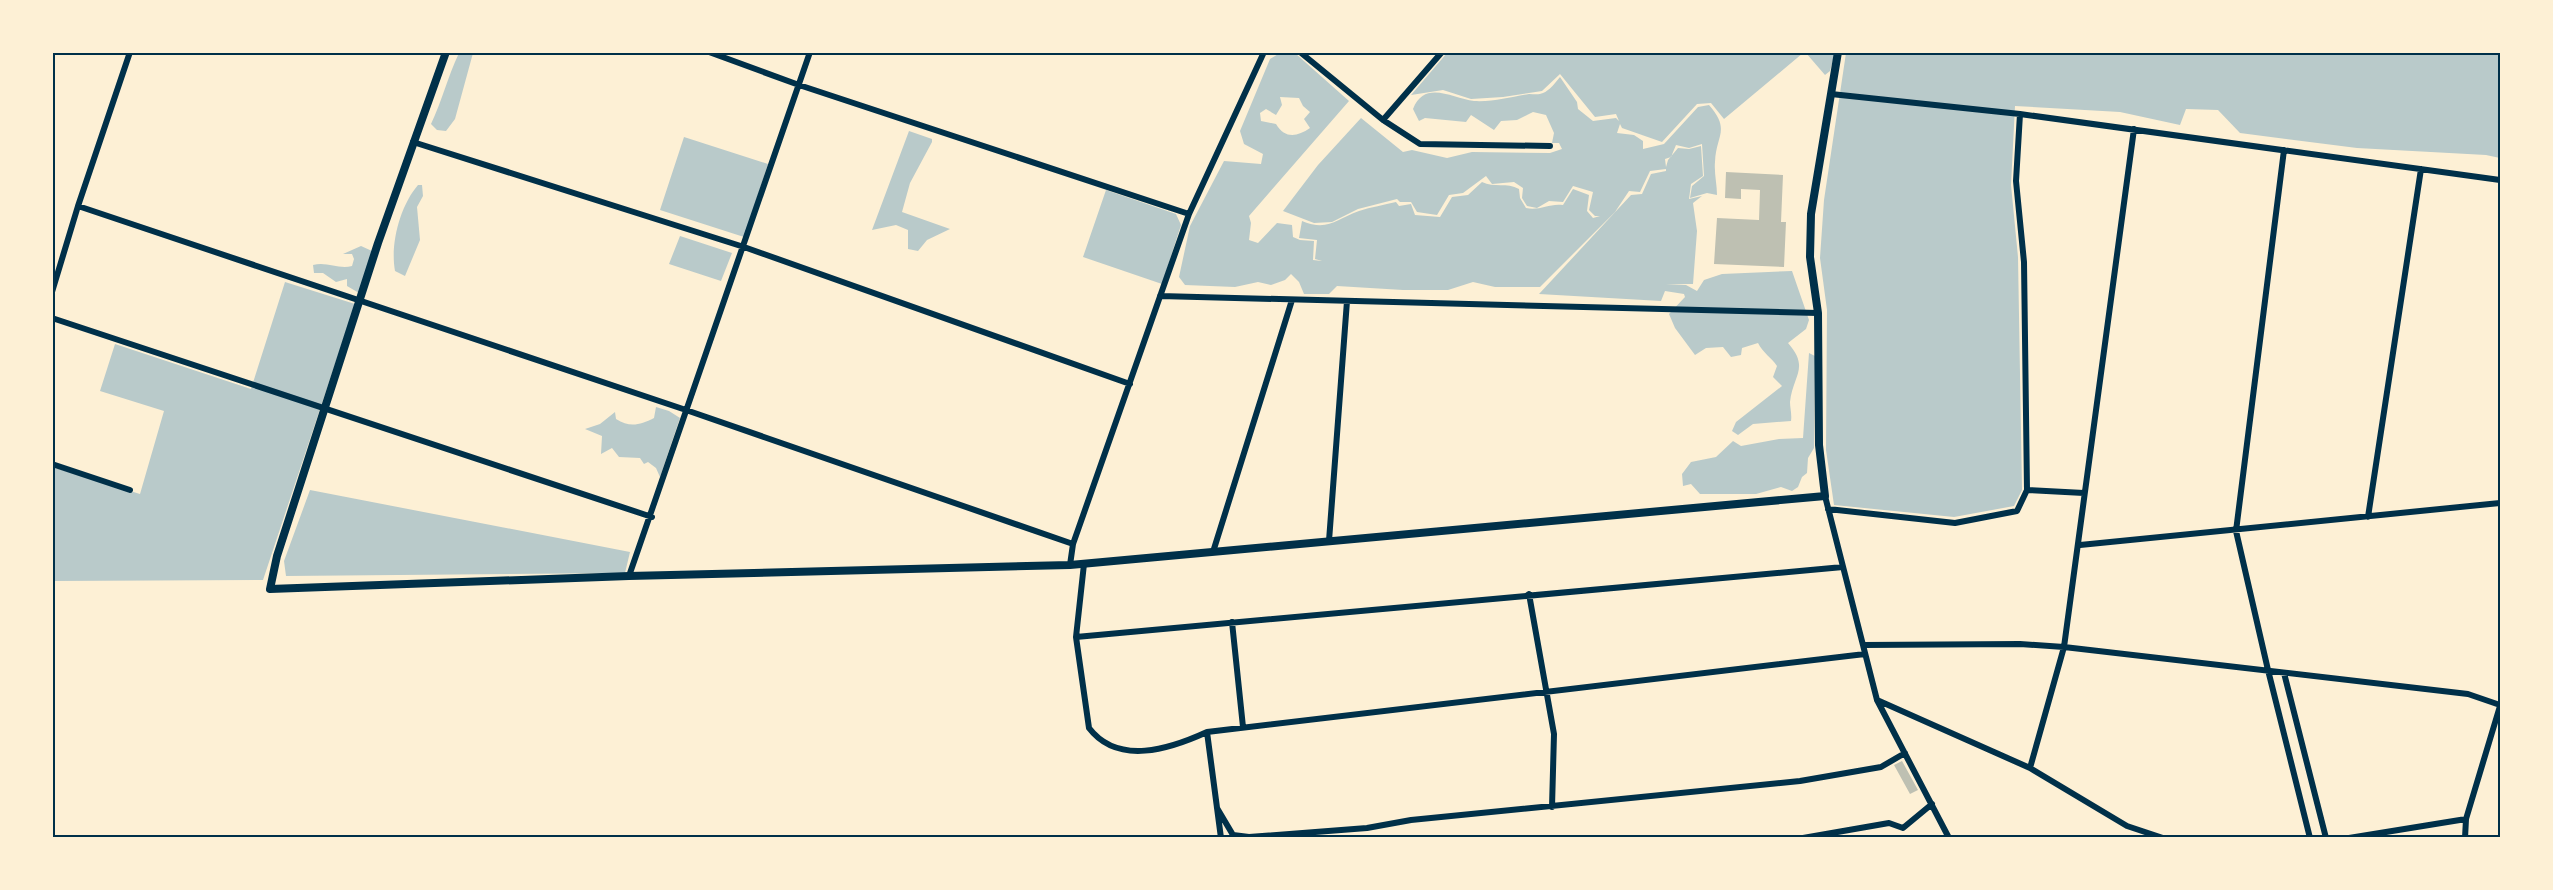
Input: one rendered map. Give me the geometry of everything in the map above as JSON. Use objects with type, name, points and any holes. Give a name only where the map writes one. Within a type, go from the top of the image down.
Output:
[{"type":"street","points":[[52,292],[78,206],[130,52]]},
{"type":"street","points":[[446,52],[413,142],[325,407],[277,556],[270,589],[629,576],[1070,565],[1825,496]]},
{"type":"street","points":[[709,52],[799,85],[1189,214]]},
{"type":"street","points":[[629,576],[652,517],[686,410],[810,52]]},
{"type":"street","points":[[1070,565],[1073,544],[1189,214],[1263,52]]},
{"type":"street","points":[[1300,52],[1383,120],[1420,144],[1550,146]]},
{"type":"street","points":[[1383,120],[1442,52]]},
{"type":"street","points":[[1838,52],[1811,214],[1810,257],[1818,313],[1819,445],[1825,496],[1877,700],[1949,837]]},
{"type":"street","points":[[1831,94],[2020,114],[2500,180]]},
{"type":"street","points":[[1828,509],[1955,523],[2017,512],[2027,490],[2024,262],[2016,181],[2020,114]]},
{"type":"street","points":[[2030,768],[2064,647],[2080,545],[2084,493],[2134,129]]},
{"type":"street","points":[[413,142],[744,247],[1130,384]]},
{"type":"street","points":[[2284,150],[2236,531],[2310,837]]},
{"type":"street","points":[[2368,517],[2421,169]]},
{"type":"street","points":[[78,206],[686,410],[1073,544]]},
{"type":"street","points":[[1160,296],[1818,313]]},
{"type":"street","points":[[1213,552],[1292,300]]},
{"type":"street","points":[[1329,542],[1347,301]]},
{"type":"street","points":[[52,318],[652,517]]},
{"type":"street","points":[[52,464],[130,490]]},
{"type":"street","points":[[2027,490],[2084,493]]},
{"type":"street","points":[[2080,545],[2500,503]]},
{"type":"street","points":[[1084,564],[1076,637],[1089,728],[1098,740],[1120,751],[1150,750],[1179,745],[1207,732],[1243,727],[1865,654]]},
{"type":"street","points":[[1076,637],[1843,567]]},
{"type":"street","points":[[1529,594],[1554,734],[1551,807]]},
{"type":"street","points":[[1232,622],[1243,727]]},
{"type":"street","points":[[1863,645],[2020,644],[2064,647],[2468,694],[2500,706],[2466,819],[2465,837]]},
{"type":"street","points":[[2284,673],[2326,837]]},
{"type":"street","points":[[1877,700],[2030,768],[2127,826],[2163,837]]},
{"type":"street","points":[[1207,732],[1221,837]]},
{"type":"street","points":[[1218,808],[1233,835],[1249,837],[1367,828],[1411,820],[1800,781],[1881,767],[1905,753]]},
{"type":"street","points":[[1803,837],[1889,823],[1902,828],[1932,804]]},
{"type":"street","points":[[2349,837],[2466,819]]},
{"type":"shaded area","points":[[459,53],[473,53],[455,119],[446,131],[437,130],[431,124]]},
{"type":"shaded area","points":[[1280,53],[1296,54],[1349,101],[1249,216],[1251,223],[1249,240],[1258,243],[1277,223],[1292,225],[1293,237],[1314,241],[1313,260],[1322,261],[1315,259],[1317,240],[1299,238],[1302,221],[1325,225],[1359,211],[1396,202],[1399,206],[1411,204],[1415,215],[1440,217],[1452,197],[1468,195],[1482,182],[1491,185],[1510,186],[1519,189],[1520,198],[1526,208],[1531,209],[1563,205],[1573,189],[1589,195],[1587,211],[1593,218],[1600,216],[1595,216],[1589,210],[1593,192],[1573,186],[1563,202],[1549,201],[1537,208],[1527,206],[1522,198],[1523,188],[1514,182],[1492,184],[1486,176],[1463,193],[1449,195],[1437,215],[1417,212],[1411,202],[1400,202],[1397,199],[1358,209],[1332,222],[1314,223],[1283,211],[1318,165],[1361,118],[1403,152],[1412,150],[1447,158],[1472,152],[1550,153],[1562,149],[1559,143],[1552,143],[1554,133],[1546,115],[1533,112],[1517,120],[1501,121],[1494,130],[1471,115],[1466,122],[1425,118],[1419,121],[1413,109],[1418,100],[1432,93],[1474,101],[1495,100],[1541,94],[1560,77],[1577,102],[1578,109],[1593,121],[1616,118],[1619,121],[1616,114],[1595,117],[1560,74],[1542,91],[1503,97],[1471,99],[1443,90],[1411,95],[1447,53],[1803,53],[1724,119],[1711,103],[1697,104],[1662,142],[1622,128],[1620,124],[1617,133],[1634,135],[1643,141],[1643,149],[1664,144],[1698,107],[1709,105],[1716,114],[1721,127],[1715,162],[1717,195],[1707,193],[1690,198],[1692,186],[1704,176],[1702,144],[1689,148],[1676,145],[1672,156],[1678,148],[1689,149],[1701,146],[1703,176],[1691,184],[1689,199],[1702,196],[1693,203],[1697,231],[1693,284],[1666,284],[1686,285],[1697,291],[1704,280],[1722,274],[1792,271],[1809,320],[1806,329],[1788,343],[1795,352],[1799,366],[1790,402],[1791,421],[1753,424],[1738,435],[1732,431],[1736,422],[1782,386],[1773,377],[1777,366],[1758,343],[1742,348],[1741,355],[1731,357],[1723,347],[1706,348],[1695,355],[1675,328],[1669,314],[1685,297],[1684,294],[1665,291],[1661,301],[1539,294],[1631,195],[1642,194],[1651,174],[1666,171],[1666,169],[1650,171],[1640,192],[1629,191],[1615,212],[1540,287],[1495,287],[1473,282],[1448,290],[1337,286],[1329,294],[1304,294],[1299,282],[1291,274],[1285,280],[1271,285],[1258,282],[1235,287],[1185,285],[1179,277],[1190,226],[1224,161],[1261,164],[1263,154],[1244,144],[1240,131],[1270,59]],"holes":[[[1280,97],[1299,98],[1310,112],[1304,119],[1310,128],[1292,135],[1283,132],[1276,124],[1261,121],[1260,113],[1266,109],[1276,115],[1282,105]]]},
{"type":"shaded area","points":[[1806,53],[1835,53],[1830,71],[1825,75]]},
{"type":"shaded area","points":[[1846,53],[2500,53],[2500,158],[2486,155],[2357,148],[2240,133],[2218,110],[2186,109],[2180,125],[2120,112],[2015,106],[2011,185],[2018,257],[2022,490],[2014,506],[1954,517],[1834,505],[1826,450],[1827,310],[1820,258],[1824,200]]},
{"type":"shaded area","points":[[909,131],[932,139],[932,142],[910,183],[902,212],[950,229],[927,240],[918,251],[908,249],[908,230],[896,225],[872,230]]},
{"type":"shaded area","points":[[684,137],[768,164],[744,237],[660,210]]},
{"type":"shaded area","points":[[418,185],[422,185],[423,196],[417,207],[420,240],[405,276],[395,271],[395,237],[401,214]]},
{"type":"shaded area","points":[[1106,190],[1176,214],[1181,225],[1162,284],[1083,257]]},
{"type":"shaded area","points":[[680,236],[732,253],[721,281],[669,264]]},
{"type":"shaded area","points":[[361,246],[372,251],[359,293],[347,286],[347,279],[336,282],[323,273],[314,273],[313,265],[352,266],[354,259],[352,254],[343,254]]},
{"type":"shaded area","points":[[285,282],[355,304],[263,580],[53,581],[52,467],[140,494],[164,411],[100,391],[115,344],[251,389]]},
{"type":"shaded area","points":[[1809,353],[1815,356],[1814,448],[1808,458],[1807,473],[1802,477],[1798,487],[1792,491],[1781,487],[1756,494],[1700,494],[1691,484],[1683,486],[1682,474],[1691,462],[1716,457],[1733,441],[1741,446],[1779,439],[1803,438]]},
{"type":"shaded area","points":[[656,407],[680,418],[660,477],[656,468],[648,462],[644,464],[640,458],[619,457],[612,448],[601,454],[602,436],[585,429],[600,424],[615,412],[616,419],[626,424],[644,422],[654,418]]},
{"type":"shaded area","points":[[310,490],[630,552],[625,573],[286,576],[284,561]]},
{"type":"building","points":[[1726,172],[1783,175],[1781,222],[1786,222],[1784,267],[1714,264],[1717,218],[1759,220],[1760,190],[1741,189],[1741,199],[1725,198]]},
{"type":"building","points":[[1902,761],[1918,790],[1910,794],[1894,765]]}]
